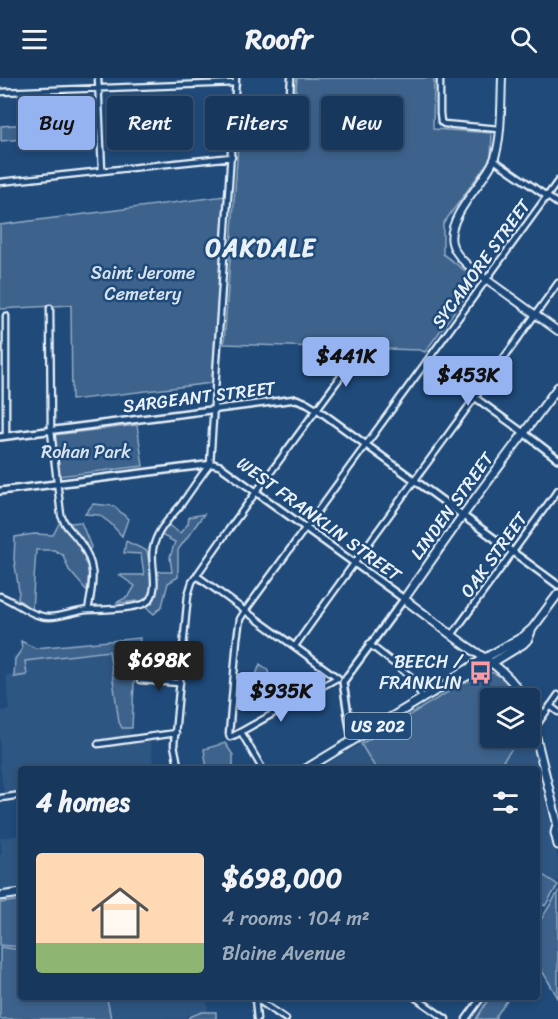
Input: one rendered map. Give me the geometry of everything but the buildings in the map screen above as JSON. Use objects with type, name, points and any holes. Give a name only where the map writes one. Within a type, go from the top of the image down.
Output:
[{"type":"main road","points":[[502,78],[499,129],[494,160],[458,215],[452,230],[452,239],[456,251],[464,261],[486,280],[558,331]]},
{"type":"main road","name":"LINDEN STREET","points":[[404,599],[558,387]]},
{"type":"main road","name":"US 202","points":[[451,682],[458,681],[523,644],[558,594]]},
{"type":"main road","name":"WEST FRANKLIN STREET","points":[[404,599],[500,668],[517,688]]},
{"type":"main road","name":"US 202","points":[[311,766],[451,682],[532,629]]},
{"type":"main road","points":[[539,748],[558,825],[555,833],[558,845]]},
{"type":"main road","points":[[0,896],[18,893]]},
{"type":"street","points":[[98,78],[102,171]]},
{"type":"street","points":[[290,96],[291,78]]},
{"type":"street","points":[[440,78],[441,122],[499,129]]},
{"type":"street","points":[[0,92],[236,80],[235,96]]},
{"type":"street","points":[[0,596],[42,616],[142,605],[150,600],[154,590],[152,562],[156,539],[210,464],[232,150]]},
{"type":"street","points":[[0,182],[232,157]]},
{"type":"street","points":[[494,160],[558,204]]},
{"type":"street","name":"SYCAMORE STREET","points":[[241,732],[230,736],[229,734],[240,619],[558,181]]},
{"type":"street","points":[[295,646],[558,283]]},
{"type":"street","points":[[50,308],[51,431],[57,484],[64,523],[84,546],[92,564],[94,580],[88,610]]},
{"type":"street","points":[[3,437],[6,316]]},
{"type":"street","points":[[178,766],[174,745],[188,595],[192,582],[358,353]]},
{"type":"street","points":[[426,362],[558,459]]},
{"type":"street","name":"SARGEANT STREET","points":[[3,437],[296,399],[316,409],[558,585]]},
{"type":"street","name":"WEST FRANKLIN STREET","points":[[0,491],[210,464],[220,466],[404,599]]},
{"type":"street","name":"OAK STREET","points":[[452,635],[558,490]]},
{"type":"street","points":[[197,576],[340,680],[352,741]]},
{"type":"street","name":"LINDEN STREET","points":[[340,680],[404,599]]},
{"type":"street","points":[[369,644],[410,676],[423,698]]},
{"type":"street","points":[[140,680],[180,683]]},
{"type":"street","points":[[262,766],[241,732],[340,680]]},
{"type":"street","points":[[540,720],[558,695]]},
{"type":"street","points":[[550,706],[558,712]]},
{"type":"street","points":[[540,712],[546,712]]},
{"type":"street","points":[[98,744],[176,733]]},
{"type":"street","points":[[0,793],[1,802],[18,796]]},
{"type":"street","points":[[255,1000],[257,1019]]},
{"type":"street","points":[[258,1000],[286,1019]]},
{"type":"street","points":[[419,1000],[446,1019]]},
{"type":"street","points":[[466,1019],[480,1000]]},
{"type":"shaded area","points":[[140,640],[130,743],[150,742],[154,766],[18,766],[18,793],[4,795],[0,765],[0,711],[9,710],[6,675],[15,674],[13,656]]},
{"type":"shaded area","points":[[361,744],[374,766],[324,766]]},
{"type":"shaded area","points":[[513,748],[533,748],[537,766],[500,766]]},
{"type":"shaded area","points":[[540,781],[558,859],[558,880],[540,906]]},
{"type":"shaded area","points":[[18,835],[18,887],[0,891],[0,855],[2,853],[0,838]]},
{"type":"shaded area","points":[[109,1000],[207,1000],[208,1014],[187,1015],[186,1019],[110,1019]]},
{"type":"green space","points":[[297,78],[434,78],[433,129],[492,133],[491,158],[443,224],[443,254],[477,280],[425,352],[224,344],[238,150],[309,150],[309,96],[295,96]]},
{"type":"green space","points":[[18,125],[18,139],[1,141],[1,126]]},
{"type":"green space","name":"Saint Jerome Cemetery","points":[[225,196],[212,383],[72,400],[71,305],[0,309],[0,225]]},
{"type":"green space","name":"Rohan Park","points":[[137,425],[143,466],[59,476],[54,435]]},
{"type":"green space","points":[[93,504],[114,506],[128,519],[122,536],[99,515],[85,514]]},
{"type":"green space","points":[[204,514],[178,550],[178,577],[168,583],[162,606],[154,614],[139,601],[116,603],[129,596],[135,586],[119,575],[144,575],[141,554],[124,553],[126,541],[147,551],[150,569],[172,572],[170,557],[175,542],[161,535],[168,525],[180,533],[188,524],[189,517]]},
{"type":"green space","points":[[81,522],[91,547],[84,561],[89,569],[87,591],[69,570],[63,555],[54,550],[36,550],[32,610],[18,599],[14,559],[15,537],[34,534],[53,535],[59,524]]},
{"type":"green space","points":[[140,638],[134,682],[132,728],[122,728],[119,722],[109,651],[25,661],[27,675],[14,677],[15,659],[22,649],[21,641],[35,648]]},
{"type":"green space","points":[[260,664],[267,669],[272,681],[260,689],[256,675]]},
{"type":"green space","points":[[483,671],[495,674],[512,688],[480,688],[480,748],[513,748],[499,766],[374,766],[361,744]]},
{"type":"green space","points":[[225,743],[233,755],[233,766],[207,766],[204,749]]},
{"type":"green space","points":[[540,873],[558,885],[545,906],[540,903]]},
{"type":"green space","points":[[558,892],[558,998],[540,967],[540,921]]},
{"type":"green space","points":[[18,900],[18,947],[0,945],[0,903]]},
{"type":"green space","points":[[0,947],[18,950],[18,1000],[107,1000],[111,1019],[0,1019]]},
{"type":"green space","points":[[488,1000],[508,1000],[496,1019],[476,1019]]},
{"type":"green space","points":[[202,1012],[216,1012],[216,1019],[188,1019],[189,1017]]},
{"type":"place","name":"BEECH / FRANKLIN","points":[[480,672]]},
{"type":"district","name":"OAKDALE","points":[[261,248]]}]
